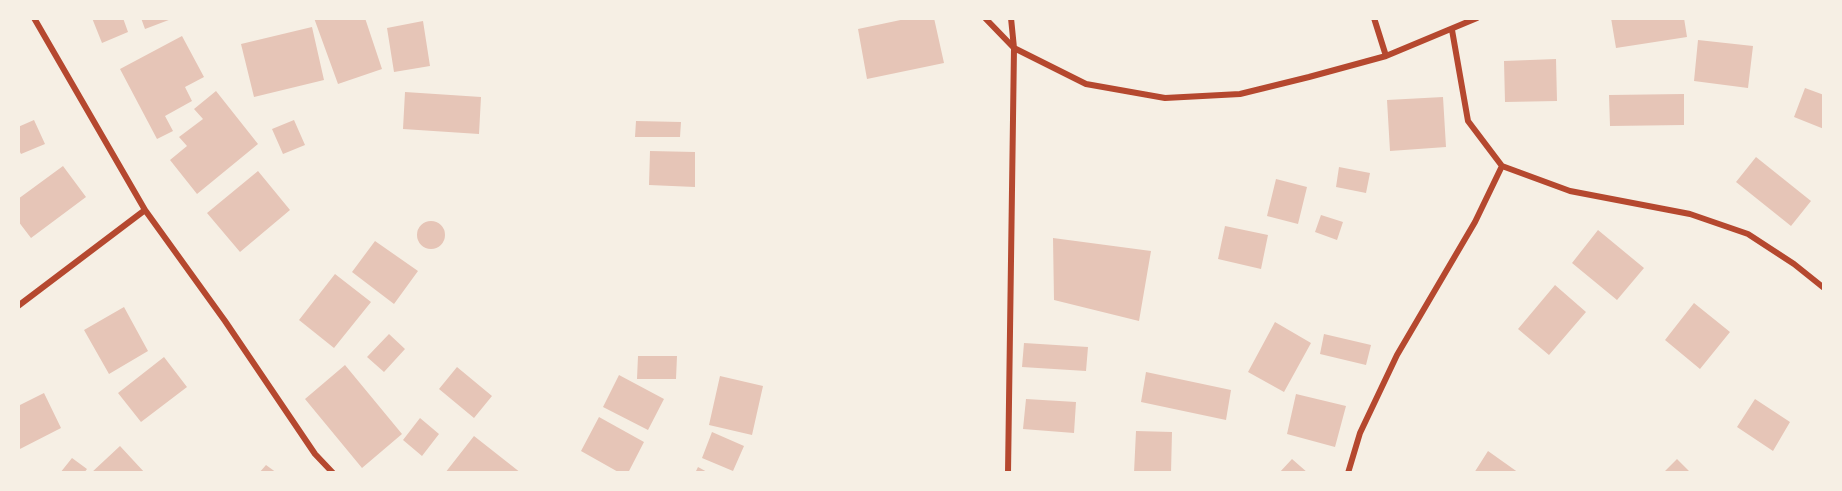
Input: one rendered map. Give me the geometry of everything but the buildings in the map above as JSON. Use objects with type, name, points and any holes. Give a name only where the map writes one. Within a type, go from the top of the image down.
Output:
[{"type":"street","points":[[34,18],[145,210],[225,321],[315,454],[333,473]]},
{"type":"street","points":[[985,18],[1014,48],[1086,84],[1165,98],[1240,94],[1386,56],[1477,18]]},
{"type":"street","points":[[1008,473],[1014,48],[1011,18]]},
{"type":"street","points":[[1374,18],[1386,56]]},
{"type":"street","points":[[1452,30],[1468,122],[1502,166],[1570,191],[1690,214],[1748,234],[1794,264],[1824,288]]},
{"type":"street","points":[[1348,473],[1360,433],[1397,355],[1475,222],[1502,166]]},
{"type":"street","points":[[18,306],[145,210]]}]
